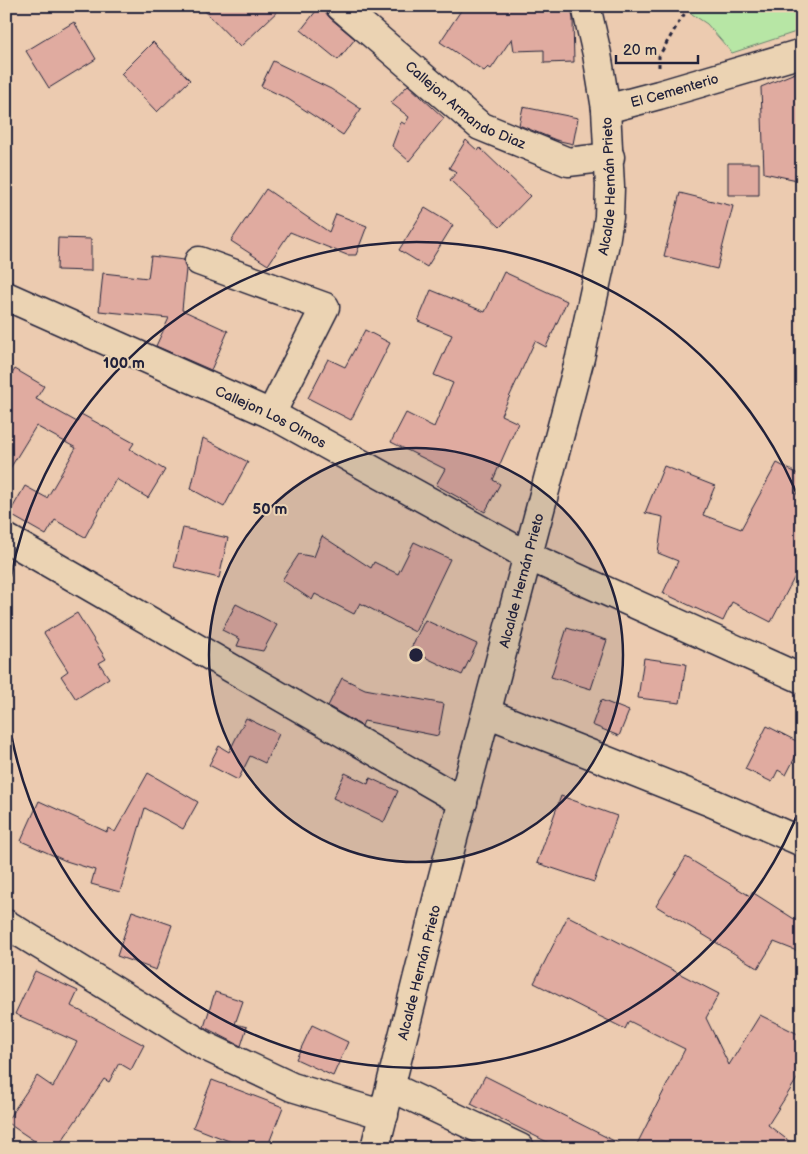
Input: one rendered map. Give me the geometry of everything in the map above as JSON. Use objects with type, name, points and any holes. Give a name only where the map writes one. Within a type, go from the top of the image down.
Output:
[{"type":"street","name":"Callejon Armando Diaz","points":[[340,6],[480,126],[568,162],[610,157]]},
{"type":"street","name":"Alcalde Hernán Prieto","points":[[375,1148],[463,802],[580,358],[605,243],[609,217],[610,157],[606,109],[597,54],[586,6]]},
{"type":"street","name":"El Cementerio","points":[[606,109],[659,96],[802,53]]},
{"type":"street","points":[[199,261],[325,307],[271,414]]},
{"type":"street","name":"Callejon Los Olmos","points":[[10,306],[271,414],[528,556],[802,679]]},
{"type":"street","points":[[6,538],[463,802]]},
{"type":"street","points":[[487,713],[708,801],[802,842]]},
{"type":"street","points":[[6,924],[205,1046],[292,1087],[384,1115]]},
{"type":"street","points":[[391,1087],[520,1148]]},
{"type":"path","points":[[659,96],[659,56],[690,6]]},
{"type":"green space","points":[[680,6],[802,6],[802,30],[732,53],[707,24]]},
{"type":"building","points":[[200,6],[283,6],[240,47]]},
{"type":"building","points":[[320,6],[325,7],[325,12],[330,18],[355,39],[338,60],[301,30]]},
{"type":"building","points":[[464,6],[571,6],[574,62],[544,63],[544,50],[514,51],[512,38],[491,69],[488,67],[484,71],[440,42]]},
{"type":"building","points":[[74,22],[96,59],[49,88],[26,51]]},
{"type":"building","points":[[153,42],[190,80],[157,112],[121,74]]},
{"type":"building","points":[[273,61],[331,89],[361,109],[343,135],[288,99],[261,86]]},
{"type":"building","points":[[802,70],[802,181],[764,173],[761,87]]},
{"type":"building","points":[[408,85],[444,118],[409,161],[392,146],[401,122],[405,124],[409,117],[391,103]]},
{"type":"building","points":[[523,107],[578,118],[573,144],[556,140],[519,125]]},
{"type":"building","points":[[466,140],[478,151],[480,148],[530,196],[500,227],[450,180],[457,172],[449,168]]},
{"type":"building","points":[[728,163],[759,163],[759,195],[728,195]]},
{"type":"building","points":[[266,189],[329,232],[336,214],[367,226],[356,255],[347,255],[290,232],[268,265],[231,241]]},
{"type":"building","points":[[680,193],[733,206],[717,269],[664,256]]},
{"type":"building","points":[[425,208],[453,225],[427,267],[399,250]]},
{"type":"building","points":[[58,238],[91,239],[91,271],[57,270]]},
{"type":"building","points":[[151,256],[184,260],[186,269],[182,310],[228,331],[211,370],[156,346],[169,318],[99,311],[103,273],[148,278]]},
{"type":"building","points":[[504,272],[567,301],[546,347],[535,341],[501,415],[518,423],[493,480],[500,484],[485,512],[436,485],[445,469],[391,442],[406,413],[434,427],[453,383],[434,375],[452,335],[418,321],[431,290],[485,312]]},
{"type":"building","points":[[365,330],[390,343],[351,420],[308,398],[328,359],[345,367]]},
{"type":"building","points":[[15,369],[44,386],[36,399],[77,422],[81,414],[134,443],[130,449],[165,470],[148,498],[116,479],[85,537],[55,520],[46,535],[9,514],[25,486],[47,498],[76,448],[36,426],[6,475],[6,384]]},
{"type":"building","points":[[203,438],[248,462],[224,507],[191,489]]},
{"type":"building","points":[[777,463],[802,476],[802,563],[771,622],[732,602],[723,621],[663,593],[678,561],[658,553],[663,517],[645,513],[664,466],[715,486],[703,515],[741,529]]},
{"type":"building","points":[[183,528],[228,538],[219,578],[174,567]]},
{"type":"building","points":[[322,536],[371,568],[374,562],[398,574],[414,542],[450,559],[415,632],[360,603],[354,614],[315,594],[312,600],[282,580],[299,554],[314,557]]},
{"type":"building","points":[[236,604],[277,625],[263,651],[237,646],[240,639],[222,630]]},
{"type":"building","points":[[77,613],[106,659],[99,663],[109,678],[76,699],[61,676],[68,671],[44,633]]},
{"type":"building","points":[[425,620],[477,644],[462,675],[410,650]]},
{"type":"building","points":[[567,628],[607,640],[591,689],[551,677]]},
{"type":"building","points":[[644,658],[686,664],[680,703],[638,698]]},
{"type":"building","points":[[342,678],[365,689],[444,704],[438,736],[364,721],[362,726],[328,706]]},
{"type":"building","points":[[601,700],[629,711],[619,736],[592,725]]},
{"type":"building","points":[[246,718],[279,734],[265,763],[250,756],[238,780],[209,765],[219,746],[229,752]]},
{"type":"building","points":[[767,726],[802,744],[786,775],[778,770],[772,782],[745,769]]},
{"type":"building","points":[[148,773],[198,802],[183,829],[145,808],[120,892],[91,884],[95,870],[66,861],[21,841],[39,801],[107,832],[108,828],[115,832]]},
{"type":"building","points":[[345,773],[368,784],[370,778],[398,791],[384,822],[333,798]]},
{"type":"building","points":[[561,796],[617,816],[594,882],[537,863]]},
{"type":"building","points":[[686,857],[750,896],[752,892],[802,924],[802,953],[774,942],[758,968],[656,906]]},
{"type":"building","points":[[132,911],[172,925],[156,970],[117,956]]},
{"type":"building","points":[[568,916],[719,994],[706,1018],[729,1065],[760,1015],[802,1036],[802,1071],[768,1125],[798,1148],[635,1148],[685,1049],[629,1021],[625,1029],[534,983]]},
{"type":"building","points":[[35,971],[78,991],[71,1006],[144,1045],[131,1070],[119,1063],[109,1082],[104,1079],[57,1148],[45,1148],[6,1122],[37,1076],[53,1087],[77,1042],[15,1014]]},
{"type":"building","points":[[215,992],[243,1001],[235,1024],[247,1027],[241,1046],[204,1027]]},
{"type":"building","points":[[312,1025],[348,1042],[333,1076],[296,1059]]},
{"type":"building","points":[[485,1076],[628,1148],[559,1148],[471,1104]]},
{"type":"building","points":[[212,1080],[283,1107],[267,1148],[247,1148],[193,1127]]}]
